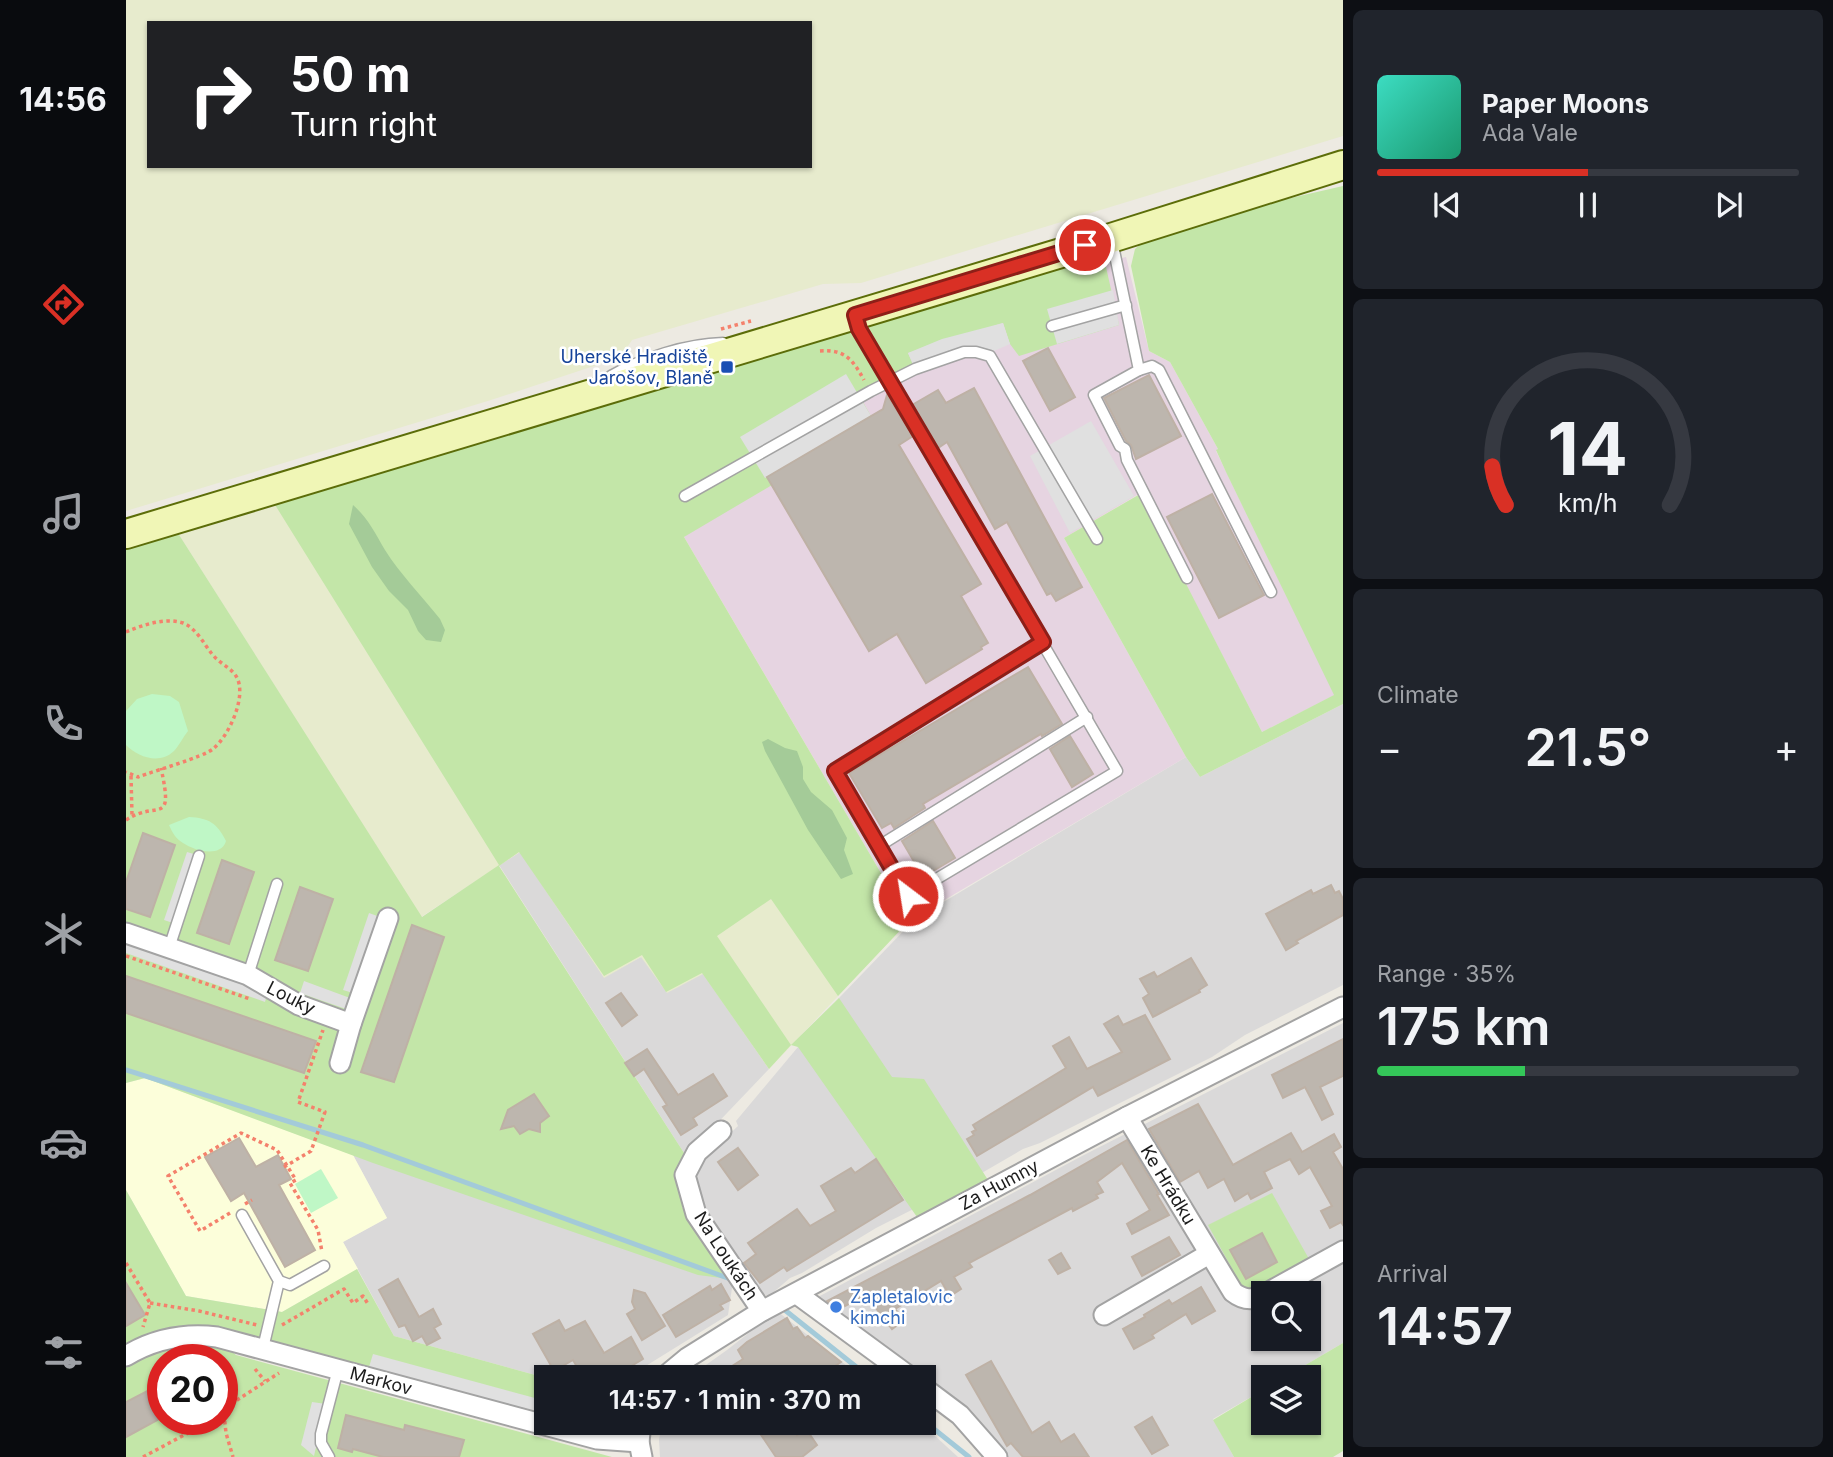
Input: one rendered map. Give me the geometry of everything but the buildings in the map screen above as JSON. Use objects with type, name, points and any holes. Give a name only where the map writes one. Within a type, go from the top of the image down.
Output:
[{"type":"main road","points":[[126,534],[1111,238],[1343,165]]},
{"type":"main road","points":[[1268,190],[1343,173]]},
{"type":"street","points":[[340,1063],[388,918]]},
{"type":"street","name":"Louky","points":[[126,933],[248,975],[299,1005],[351,1024]]},
{"type":"street","name":"Za Humny","points":[[679,1365],[777,1303],[1127,1117],[1343,1007]]},
{"type":"street","name":"Ke Hrádku","points":[[1127,1117],[1209,1254],[1238,1296],[1251,1300]]},
{"type":"street","name":"Na Loukách","points":[[721,1130],[697,1152],[685,1175],[696,1214],[746,1287],[888,1365]]},
{"type":"street","name":"Ke Hrádku","points":[[1289,1281],[1343,1251]]},
{"type":"street","points":[[1104,1315],[1209,1254]]},
{"type":"street","name":"Markov","points":[[131,1353],[148,1344],[183,1335],[217,1337],[597,1439],[640,1441]]},
{"type":"street","points":[[936,1397],[960,1415],[998,1457]]},
{"type":"lane","points":[[1111,238],[1139,370]]},
{"type":"lane","points":[[1052,326],[1126,305]]},
{"type":"lane","points":[[855,315],[859,329],[1043,642],[1117,771],[908,896],[835,771],[1043,642]]},
{"type":"lane","points":[[711,371],[761,342]]},
{"type":"lane","points":[[685,496],[890,381],[964,352],[976,352],[990,356],[1097,539]]},
{"type":"lane","points":[[1187,578],[1127,460],[1125,449],[1120,446],[1094,395],[1139,370],[1152,366],[1159,370],[1271,592]]},
{"type":"lane","points":[[565,403],[625,395]]},
{"type":"lane","points":[[879,846],[1087,718]]},
{"type":"lane","points":[[169,948],[199,856]]},
{"type":"lane","points":[[248,975],[277,884]]},
{"type":"lane","points":[[242,1210],[279,1281],[263,1348]]},
{"type":"lane","points":[[279,1281],[290,1285],[325,1264]]},
{"type":"lane","points":[[329,1457],[321,1443],[321,1434],[338,1369]]},
{"type":"path","points":[[810,354],[823,350],[845,354],[853,361],[871,391]]},
{"type":"path","points":[[126,632],[158,622],[185,624],[238,679],[238,702],[232,723],[212,751],[138,777],[126,772]]},
{"type":"path","points":[[126,820],[132,816],[158,811],[166,802],[161,768]]},
{"type":"path","points":[[131,776],[132,816]]},
{"type":"path","points":[[126,956],[250,999]]},
{"type":"path","points":[[284,1167],[311,1151],[325,1112],[299,1102],[325,1025]]},
{"type":"path","points":[[231,1212],[200,1231],[168,1176],[241,1133],[277,1150],[296,1180],[290,1183],[318,1230],[325,1264]]},
{"type":"path","points":[[242,1210],[252,1200]]},
{"type":"path","points":[[126,1263],[150,1303],[131,1353]]},
{"type":"path","points":[[255,1369],[266,1381]]},
{"type":"path","points":[[238,1399],[280,1371]]},
{"type":"path","points":[[143,1457],[184,1435]]},
{"type":"path","points":[[227,1435],[233,1457]]},
{"type":"shaded area","points":[[126,0],[1343,0],[1343,136],[861,283],[823,284],[632,340],[621,357],[491,400],[126,511]]},
{"type":"shaded area","points":[[1126,257],[1149,351],[1170,362],[1218,449],[1216,451],[1335,695],[1262,732],[1139,494],[1064,538],[1186,757],[909,921],[684,537],[938,311],[1074,269]]},
{"type":"shaded area","points":[[1113,290],[1119,325],[1057,344],[1047,309]]},
{"type":"shaded area","points":[[1003,323],[1010,344],[987,354],[976,352],[915,369],[908,353],[942,339]]},
{"type":"shaded area","points":[[846,374],[871,416],[765,478],[740,437]]},
{"type":"shaded area","points":[[1091,421],[1134,496],[1070,533],[1030,456]]},
{"type":"shaded area","points":[[272,500],[684,537],[909,921],[769,1069],[703,974],[667,993],[641,957],[604,978],[520,852],[421,917],[176,530]]},
{"type":"shaded area","points":[[1343,704],[1343,985],[1245,1035],[1212,1057],[1023,1149],[961,1185],[876,1228],[790,1278],[769,1296],[757,1292],[702,1218],[691,1182],[704,1158],[738,1126],[736,1121],[839,998],[915,919],[1186,757],[1200,777]]},
{"type":"shaded area","points":[[187,852],[197,855],[173,923],[164,920]]},
{"type":"shaded area","points":[[520,852],[604,977],[641,957],[703,973],[769,1069],[686,1156],[499,865]]},
{"type":"shaded area","points":[[369,913],[380,917],[353,993],[343,990]]},
{"type":"shaded area","points":[[126,941],[268,991],[265,1002],[126,953]]},
{"type":"shaded area","points":[[304,981],[350,998],[346,1009],[300,993]]},
{"type":"shaded area","points":[[1343,1023],[1343,1343],[1305,1365],[1251,1365],[1251,1397],[1213,1419],[1234,1457],[1005,1457],[936,1389],[936,1365],[905,1365],[818,1297],[1082,1156]]},
{"type":"shaded area","points":[[145,1078],[353,1155],[387,1218],[343,1242],[358,1269],[282,1312],[186,1296],[126,1190],[126,1083]]},
{"type":"shaded area","points":[[353,1155],[729,1279],[733,1281],[728,1315],[647,1365],[534,1365],[534,1375],[394,1336],[343,1242],[387,1218]]},
{"type":"shaded area","points":[[777,1311],[846,1365],[706,1365]]},
{"type":"shaded area","points":[[373,1354],[534,1398],[534,1411],[369,1367]]},
{"type":"shaded area","points":[[312,1402],[326,1404],[314,1456],[301,1445]]},
{"type":"shaded area","points":[[660,1435],[934,1435],[958,1457],[660,1457]]},
{"type":"green space","points":[[1343,186],[1343,704],[1200,777],[1186,757],[1064,538],[1140,494],[1262,732],[1334,695],[1226,472],[1216,450],[1218,449],[1170,362],[1149,351],[1131,266],[1135,249],[1145,240],[1282,200]]},
{"type":"green space","points":[[1080,258],[1090,258],[1106,267],[1119,325],[1019,356],[1010,344],[1003,323],[908,353],[915,369],[860,397],[871,416],[768,477],[772,485],[684,537],[909,921],[838,996],[771,899],[717,936],[791,1045],[769,1069],[702,973],[666,992],[642,955],[604,976],[519,852],[499,866],[686,1156],[682,1207],[729,1279],[698,1275],[373,1163],[145,1078],[126,1083],[126,545],[176,530],[422,917],[499,865],[272,500],[608,405]]},
{"type":"green space","points":[[353,505],[367,520],[397,568],[440,619],[445,630],[441,642],[426,640],[418,631],[408,610],[389,591],[372,567],[349,524]]},
{"type":"green space","points":[[152,694],[170,696],[179,702],[188,731],[174,751],[162,758],[143,756],[126,745],[126,711],[137,699]]},
{"type":"green space","points":[[768,739],[797,751],[803,767],[803,779],[811,792],[832,810],[847,838],[844,850],[853,874],[841,879],[808,830],[765,751],[762,742]]},
{"type":"green space","points":[[189,817],[207,820],[216,826],[226,841],[223,846],[219,850],[207,851],[188,846],[178,839],[169,825]]},
{"type":"green space","points":[[839,998],[892,1077],[924,1079],[988,1180],[917,1217],[798,1047],[791,1045]]},
{"type":"green space","points":[[321,1169],[338,1198],[311,1213],[295,1184]]},
{"type":"green space","points":[[126,1190],[186,1296],[282,1312],[357,1269],[394,1336],[534,1375],[534,1411],[209,1327],[126,1346]]},
{"type":"green space","points":[[1272,1193],[1309,1259],[1271,1281],[1251,1281],[1251,1292],[1242,1287],[1208,1225]]},
{"type":"green space","points":[[1343,1343],[1343,1451],[1333,1457],[1234,1457],[1213,1420],[1251,1397],[1251,1435],[1321,1435],[1321,1365],[1305,1365]]},
{"type":"green space","points":[[147,1356],[147,1435],[238,1435],[238,1356],[612,1457],[126,1457],[126,1365]]},
{"type":"waterway","points":[[126,1070],[363,1145],[733,1280]]},
{"type":"waterway","points":[[781,1307],[854,1365]]},
{"type":"waterway","points":[[936,1431],[969,1457]]},
{"type":"place","name":"Uherské Hradiště, Jarošov, Blaně","points":[[727,367]]},
{"type":"place","name":"Zapletalovic kimchi","points":[[836,1307]]},
{"type":"route","points":[[908,896],[835,771],[1043,642],[859,329],[855,315],[1085,245]]}]
